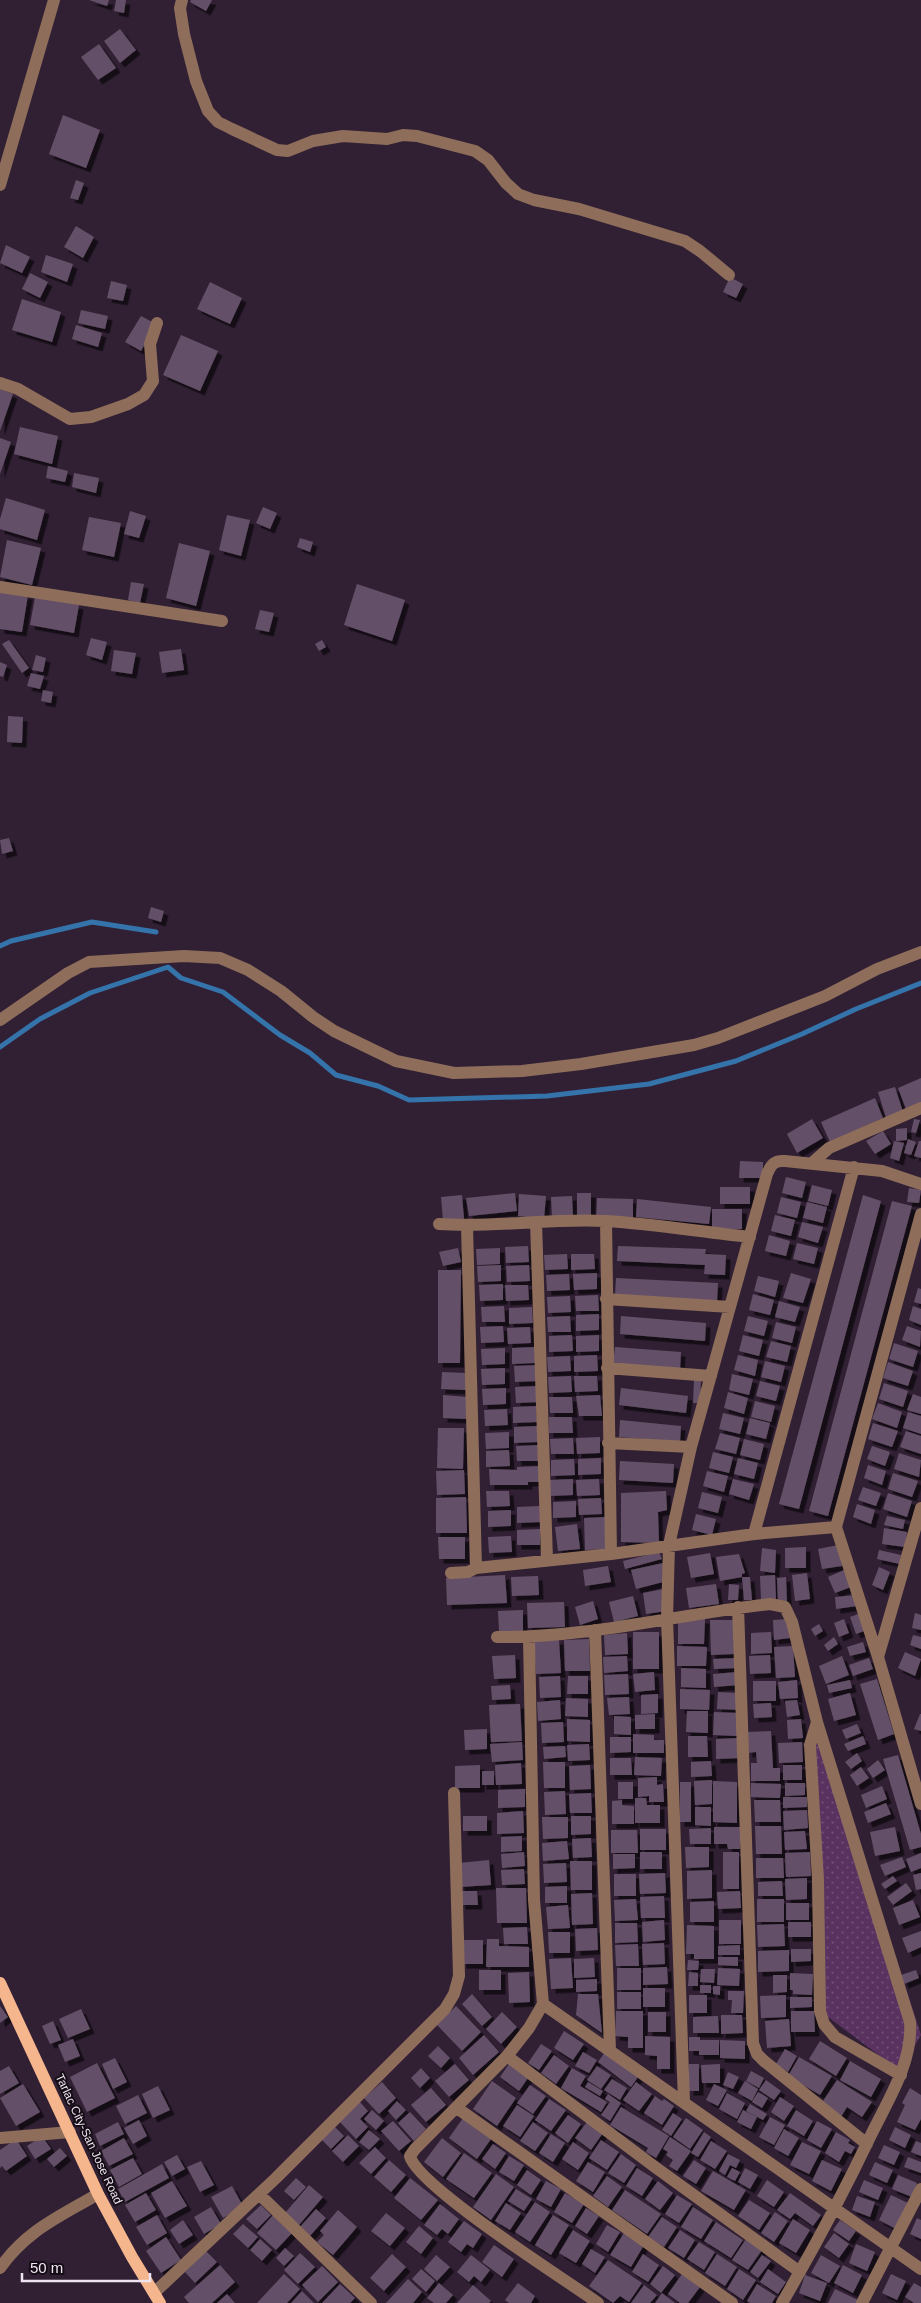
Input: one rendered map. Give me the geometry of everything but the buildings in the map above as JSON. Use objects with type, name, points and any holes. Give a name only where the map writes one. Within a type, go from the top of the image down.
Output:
[{"type":"main road","name":"Tarlac City-San Jose Road","points":[[0,1983],[98,2194],[132,2257],[157,2298]]},
{"type":"street","points":[[0,185],[54,0]]},
{"type":"street","points":[[182,0],[180,8],[184,34],[196,81],[208,111],[218,122],[225,126],[277,150],[288,151],[313,141],[343,136],[387,138],[403,135],[417,136],[475,151],[488,160],[506,183],[518,194],[534,200],[579,209],[686,242],[729,275]]},
{"type":"street","points":[[0,383],[18,389],[70,418],[90,417],[128,404],[144,395],[153,380],[150,344],[157,323]]},
{"type":"street","points":[[0,586],[222,622]]},
{"type":"street","points":[[0,1020],[68,973],[89,962],[184,956],[220,958],[248,970],[282,991],[312,1017],[334,1031],[396,1061],[454,1073],[522,1071],[581,1064],[694,1045],[718,1038],[825,996],[877,969],[921,952]]},
{"type":"street","points":[[812,1163],[829,1148],[921,1108]]},
{"type":"street","points":[[684,2102],[667,1618],[669,1545],[691,1447],[767,1174],[772,1164],[779,1160],[854,1167],[882,1171],[921,1184]]},
{"type":"street","points":[[754,1534],[854,1167]]},
{"type":"street","points":[[921,1214],[836,1527],[921,1800]]},
{"type":"street","points":[[439,1224],[467,1226],[536,1222],[606,1222],[750,1237]]},
{"type":"street","points":[[536,1222],[547,1560]]},
{"type":"street","points":[[606,1222],[611,1554]]},
{"type":"street","points":[[467,1226],[476,1568]]},
{"type":"street","points":[[606,1299],[730,1307]]},
{"type":"street","points":[[607,1368],[711,1376]]},
{"type":"street","points":[[608,1443],[691,1447]]},
{"type":"street","points":[[878,1657],[921,1508]]},
{"type":"street","points":[[451,1573],[468,1572],[476,1568],[611,1554],[754,1534],[836,1527]]},
{"type":"street","points":[[497,1636],[528,1637],[595,1630],[738,1607],[770,1604],[781,1605],[787,1611],[802,1655],[817,1722],[916,2038],[901,2074],[835,2209],[782,2303]]},
{"type":"street","points":[[738,1607],[753,2043],[757,2054],[764,2061],[867,2144]]},
{"type":"street","points":[[595,1630],[610,2051]]},
{"type":"street","points":[[528,1637],[534,1900],[543,2004],[508,2056],[410,2156],[414,2165],[429,2181],[472,2215],[528,2256],[598,2303]]},
{"type":"street","points":[[817,1722],[810,1745],[818,1880],[820,2011],[824,2024],[835,2036],[901,2074]]},
{"type":"street","points":[[157,2298],[446,2009],[454,1994],[459,1976],[454,1793]]},
{"type":"street","points":[[543,2004],[921,2269]]},
{"type":"street","points":[[508,2056],[655,2167],[800,2272]]},
{"type":"street","points":[[457,2108],[732,2303]]},
{"type":"street","points":[[0,2138],[70,2132]]},
{"type":"street","points":[[862,2303],[921,2189]]},
{"type":"street","points":[[0,2268],[13,2250],[30,2234],[98,2194]]},
{"type":"street","points":[[259,2194],[371,2303]]},
{"type":"shaded area","points":[[813,1701],[921,2035],[900,2071],[820,2011]]},
{"type":"waterway","points":[[0,946],[11,941],[92,922],[156,932]]},
{"type":"waterway","points":[[0,1047],[40,1019],[90,993],[168,967],[181,978],[223,992],[280,1035],[310,1053],[336,1075],[378,1086],[409,1100],[547,1096],[649,1084],[736,1061],[921,983]]}]
